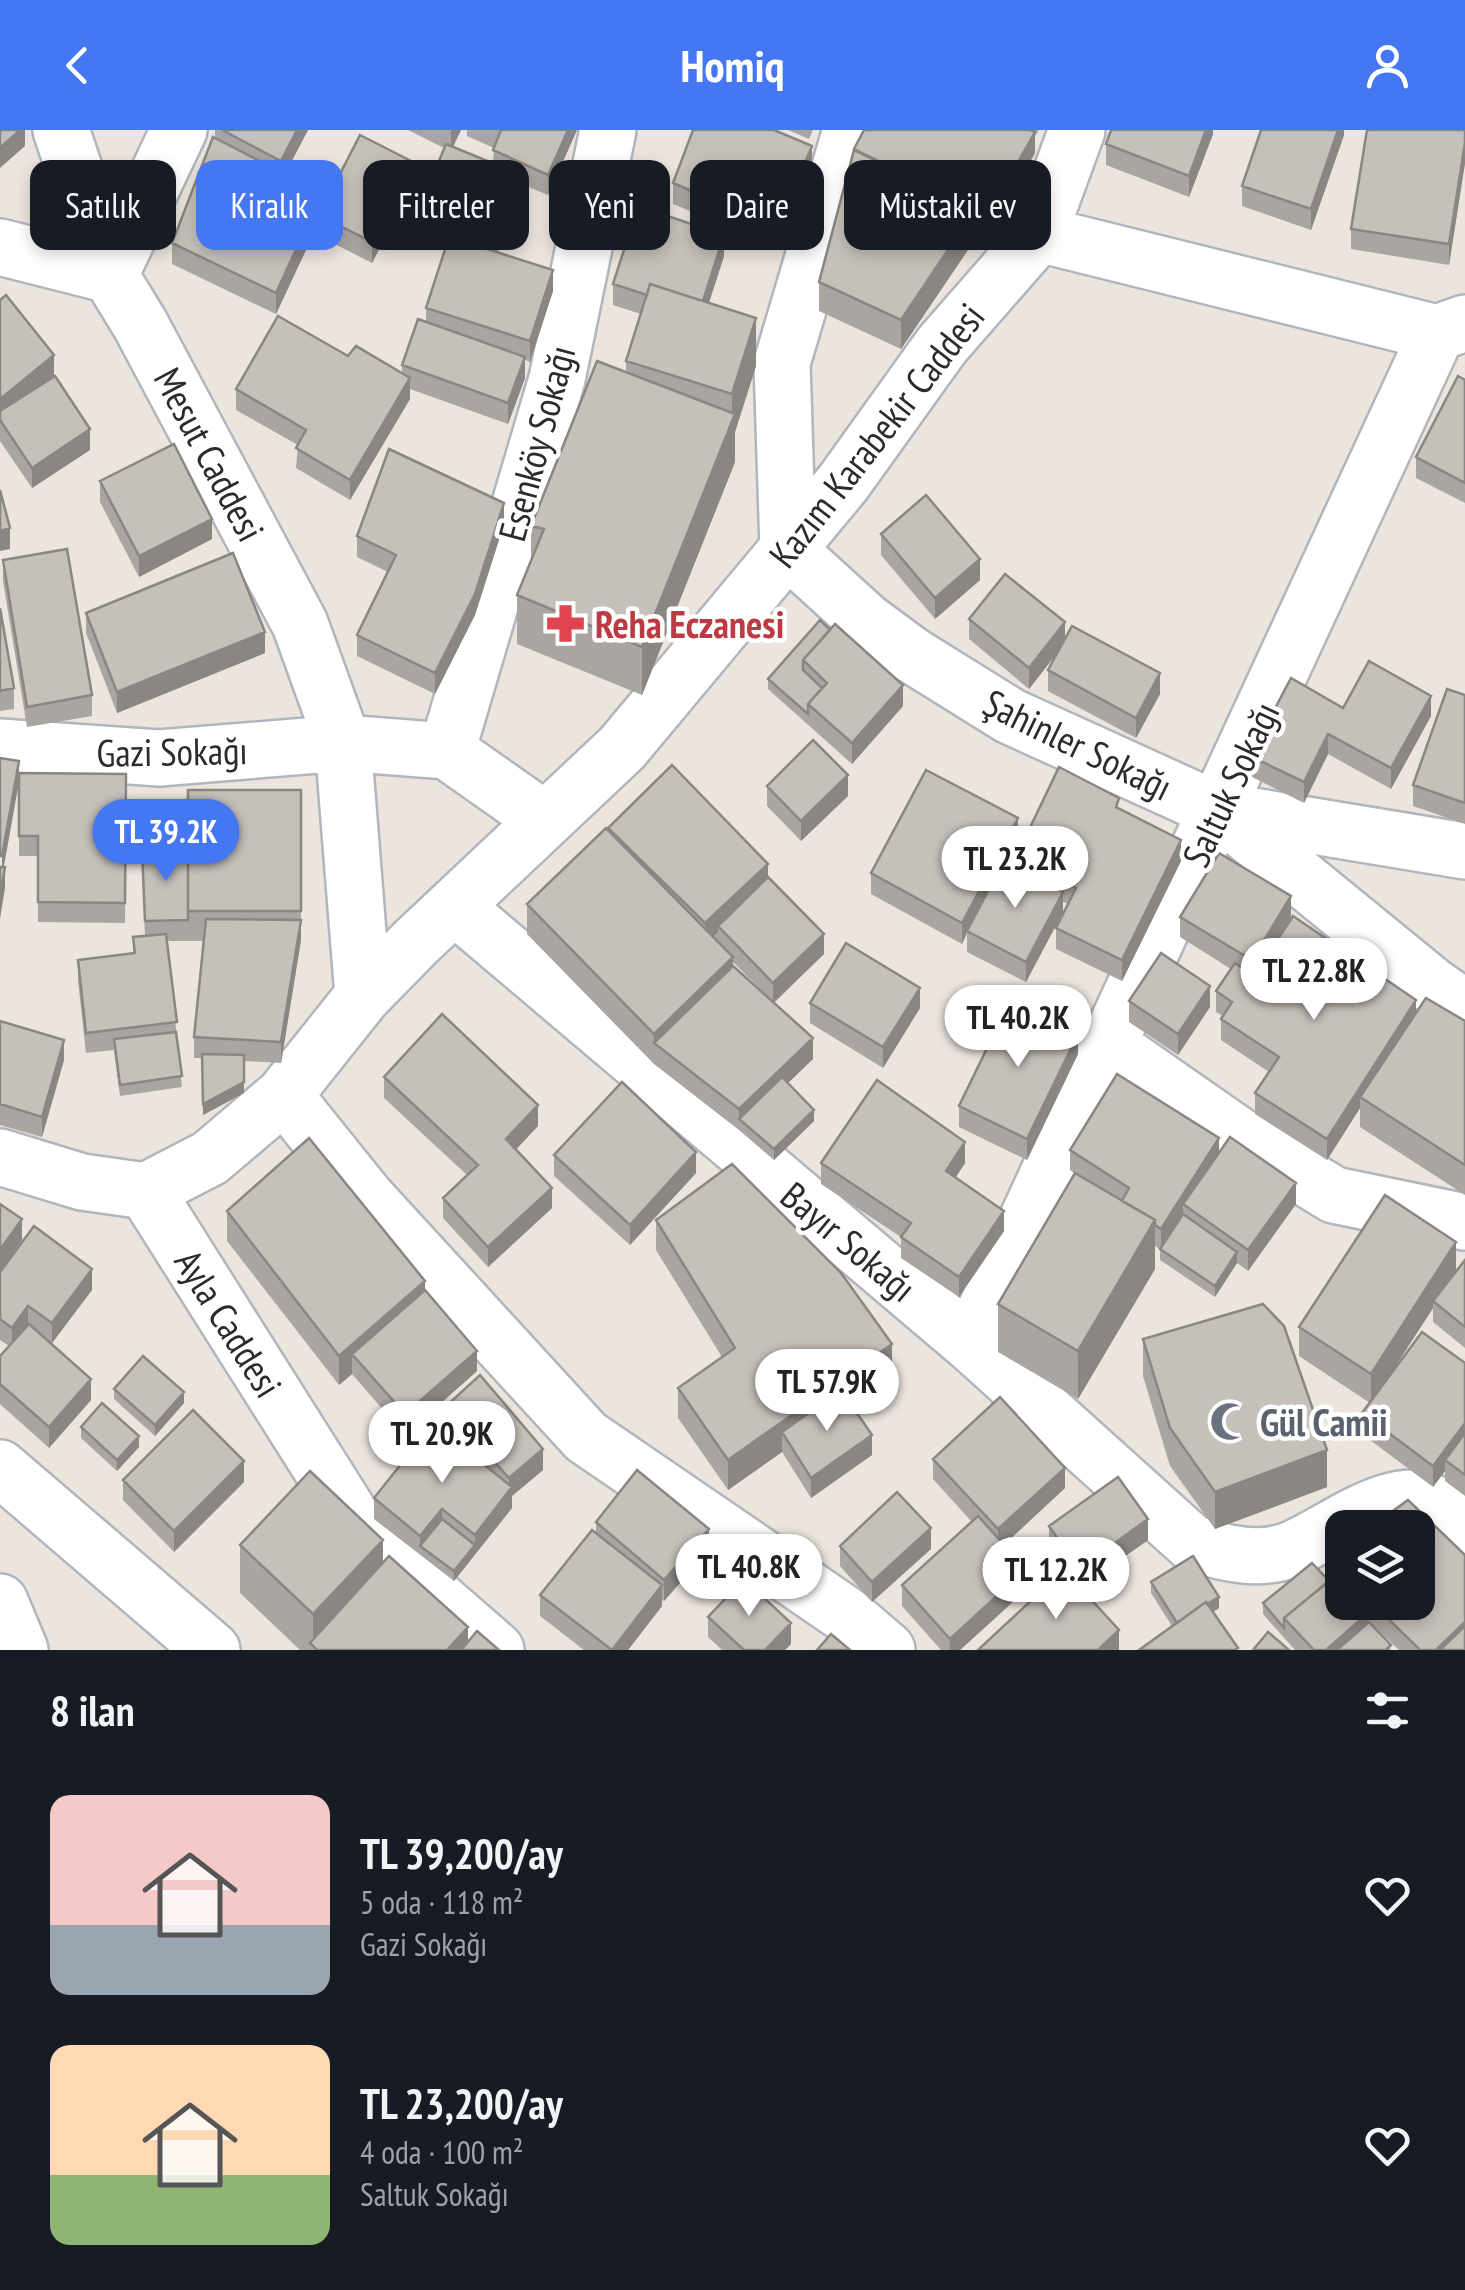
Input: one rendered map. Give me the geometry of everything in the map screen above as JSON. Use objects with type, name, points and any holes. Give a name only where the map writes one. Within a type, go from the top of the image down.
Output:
[{"type":"street","name":"Mesut Caddesi","points":[[61,130],[110,275],[300,624],[343,743],[363,996]]},
{"type":"street","points":[[0,246],[110,275],[179,130]]},
{"type":"street","name":"Esenköy Sokağı","points":[[448,751],[557,379],[608,130]]},
{"type":"street","points":[[788,550],[782,363],[850,130]]},
{"type":"street","points":[[1051,202],[1078,130]]},
{"type":"street","points":[[1051,237],[1451,328]]},
{"type":"street","name":"Kazım Karabekir Caddesi","points":[[146,1191],[210,1158],[284,1095],[363,996],[622,748],[843,483],[942,345],[1025,250]]},
{"type":"street","name":"Saltuk Sokağı","points":[[970,1344],[1219,811],[1451,328]]},
{"type":"street","name":"Şahinler Sokağı","points":[[788,550],[866,621],[912,655],[1010,716],[1219,811],[1465,1008]]},
{"type":"street","name":"Gazi Sokağı","points":[[0,746],[159,758],[343,743],[448,751]]},
{"type":"street","points":[[448,751],[545,820]]},
{"type":"street","points":[[1219,811],[1465,851]]},
{"type":"street","name":"Bayır Sokağı","points":[[454,906],[970,1344],[1192,1543],[1249,1556],[1287,1552],[1392,1499],[1412,1498],[1436,1504],[1465,1534]]},
{"type":"street","points":[[1110,1044],[1254,1146],[1334,1195],[1465,1222]]},
{"type":"street","points":[[284,1095],[366,1197],[586,1437],[845,1614],[887,1650]]},
{"type":"street","points":[[0,1157],[82,1182],[146,1191]]},
{"type":"street","name":"Ayla Caddesi","points":[[146,1191],[350,1514],[372,1542],[496,1650]]},
{"type":"street","points":[[0,1468],[212,1650]]},
{"type":"street","points":[[0,1602],[20,1650]]},
{"type":"building","points":[[0,130],[20,130],[0,148]]},
{"type":"building","points":[[222,130],[297,130],[279,160]]},
{"type":"building","points":[[501,130],[568,130],[555,160],[549,160],[548,175],[529,166],[529,160],[515,160],[493,150]]},
{"type":"building","points":[[693,130],[774,130],[812,146],[806,160],[690,160],[690,190],[673,183]]},
{"type":"building","points":[[864,130],[1035,132],[1019,160],[876,160],[854,149]]},
{"type":"building","points":[[1111,130],[1206,130],[1189,176],[1106,144]]},
{"type":"building","points":[[1261,130],[1338,130],[1311,209],[1242,186]]},
{"type":"building","points":[[1367,130],[1465,130],[1449,244],[1351,229]]},
{"type":"building","points":[[360,135],[409,160],[363,160],[363,237],[343,227],[343,168]]},
{"type":"building","points":[[213,137],[258,160],[204,160]]},
{"type":"building","points":[[446,144],[485,160],[439,160]]},
{"type":"building","points":[[854,150],[875,160],[851,160]]},
{"type":"building","points":[[196,181],[196,250],[296,250],[276,293],[176,245],[176,233]]},
{"type":"building","points":[[844,188],[844,250],[948,250],[901,320],[819,282]]},
{"type":"building","points":[[670,217],[690,224],[690,250],[719,250],[703,301],[650,284],[647,295],[613,284],[624,250],[670,250]]},
{"type":"building","points":[[445,250],[490,250],[553,270],[530,341],[426,308]]},
{"type":"building","points":[[650,284],[756,318],[732,394],[626,361]]},
{"type":"building","points":[[6,295],[54,355],[0,399],[0,300]]},
{"type":"building","points":[[278,316],[348,356],[356,346],[410,378],[350,480],[296,448],[306,430],[236,389]]},
{"type":"building","points":[[418,319],[525,357],[508,403],[402,365]]},
{"type":"building","points":[[597,361],[735,414],[642,647],[517,595],[544,529],[531,526]]},
{"type":"building","points":[[55,376],[90,429],[32,468],[0,420],[0,411]]},
{"type":"building","points":[[1458,376],[1465,380],[1465,483],[1416,457]]},
{"type":"building","points":[[174,444],[212,519],[139,556],[100,481]]},
{"type":"building","points":[[389,449],[504,503],[475,594],[435,673],[357,635],[396,555],[357,536]]},
{"type":"building","points":[[0,490],[10,528],[0,531]]},
{"type":"building","points":[[926,495],[980,559],[935,598],[881,534]]},
{"type":"building","points":[[67,549],[92,695],[27,707],[3,560]]},
{"type":"building","points":[[233,553],[265,632],[117,692],[86,613]]},
{"type":"building","points":[[1005,574],[1065,622],[1029,668],[969,619]]},
{"type":"building","points":[[0,608],[14,688],[0,691]]},
{"type":"building","points":[[820,620],[830,630],[803,660],[803,670],[822,688],[808,704],[808,714],[768,679]]},
{"type":"building","points":[[835,624],[903,685],[852,743],[808,704],[827,683],[803,660]]},
{"type":"building","points":[[1072,626],[1160,673],[1136,718],[1048,670]]},
{"type":"building","points":[[1369,661],[1431,696],[1391,768],[1328,734],[1304,782],[1250,756],[1291,678],[1343,708]]},
{"type":"building","points":[[1447,689],[1465,695],[1465,803],[1413,785]]},
{"type":"building","points":[[813,740],[848,775],[801,821],[767,786]]},
{"type":"building","points":[[0,758],[19,761],[2,856],[0,856]]},
{"type":"building","points":[[672,765],[768,864],[705,923],[608,828]]},
{"type":"building","points":[[1059,767],[1119,798],[1116,807],[1181,840],[1122,960],[1056,928],[1076,888],[1016,857]]},
{"type":"building","points":[[926,770],[1018,818],[962,923],[871,873]]},
{"type":"building","points":[[19,773],[126,774],[125,903],[38,902],[38,836],[19,836]]},
{"type":"building","points":[[188,790],[301,790],[301,911],[188,911]]},
{"type":"building","points":[[606,828],[733,957],[654,1034],[527,904]]},
{"type":"building","points":[[188,848],[188,920],[145,921],[142,850]]},
{"type":"building","points":[[1219,853],[1291,896],[1252,960],[1180,917]]},
{"type":"building","points":[[1004,861],[1063,892],[1026,962],[967,931]]},
{"type":"building","points":[[0,867],[5,867],[0,898]]},
{"type":"building","points":[[768,877],[824,934],[773,983],[718,926]]},
{"type":"building","points":[[1293,916],[1416,1000],[1327,1139],[1255,1093],[1279,1057],[1221,1019],[1232,1002],[1216,991],[1235,963],[1254,976]]},
{"type":"building","points":[[206,919],[301,920],[281,1042],[194,1037]]},
{"type":"building","points":[[166,934],[177,1022],[86,1033],[78,960],[135,953],[133,937]]},
{"type":"building","points":[[846,943],[920,988],[883,1047],[810,1003]]},
{"type":"building","points":[[1161,953],[1210,986],[1178,1034],[1129,1001]]},
{"type":"building","points":[[733,966],[813,1038],[739,1109],[654,1043]]},
{"type":"building","points":[[1426,998],[1465,1021],[1465,1165],[1360,1097]]},
{"type":"building","points":[[1010,1001],[1078,1034],[1027,1139],[959,1106]]},
{"type":"building","points":[[442,1014],[538,1105],[506,1139],[552,1188],[488,1247],[443,1198],[478,1165],[384,1077]]},
{"type":"building","points":[[0,1021],[64,1040],[42,1117],[0,1104]]},
{"type":"building","points":[[176,1032],[182,1076],[120,1085],[114,1039]]},
{"type":"building","points":[[202,1054],[244,1055],[244,1082],[203,1104]]},
{"type":"building","points":[[1117,1074],[1219,1138],[1161,1229],[1155,1220],[1122,1201],[1129,1188],[1070,1150]]},
{"type":"building","points":[[782,1077],[814,1110],[774,1149],[739,1119]]},
{"type":"building","points":[[877,1080],[965,1142],[946,1171],[1004,1211],[959,1277],[901,1237],[911,1223],[821,1163]]},
{"type":"building","points":[[622,1082],[696,1152],[630,1225],[554,1155]]},
{"type":"building","points":[[1230,1137],[1296,1183],[1248,1250],[1183,1204]]},
{"type":"building","points":[[309,1138],[425,1281],[339,1356],[227,1211]]},
{"type":"building","points":[[732,1164],[841,1273],[892,1344],[728,1460],[678,1388],[735,1348],[656,1220]]},
{"type":"building","points":[[1075,1173],[1155,1220],[1078,1351],[998,1304]]},
{"type":"building","points":[[1385,1195],[1456,1242],[1371,1374],[1299,1327]]},
{"type":"building","points":[[0,1204],[22,1219],[0,1250]]},
{"type":"building","points":[[1183,1214],[1237,1252],[1215,1286],[1160,1249]]},
{"type":"building","points":[[34,1226],[92,1269],[52,1323],[28,1306],[12,1328],[0,1319],[0,1272]]},
{"type":"building","points":[[1465,1260],[1465,1327],[1433,1301]]},
{"type":"building","points":[[425,1290],[477,1351],[405,1414],[352,1354]]},
{"type":"building","name":"Gül Camii","points":[[1263,1304],[1284,1326],[1327,1450],[1215,1492],[1170,1428],[1143,1339]]},
{"type":"building","points":[[29,1324],[91,1379],[49,1427],[0,1384],[0,1356]]},
{"type":"building","points":[[1422,1332],[1465,1363],[1465,1423],[1433,1466],[1362,1413]]},
{"type":"building","points":[[143,1356],[184,1392],[155,1425],[114,1389]]},
{"type":"building","points":[[480,1375],[543,1449],[509,1478],[445,1407]]},
{"type":"building","points":[[841,1390],[872,1435],[811,1478],[782,1432]]},
{"type":"building","points":[[1000,1397],[1065,1468],[998,1529],[933,1459]]},
{"type":"building","points":[[102,1403],[139,1436],[117,1460],[81,1427]]},
{"type":"building","points":[[193,1410],[244,1461],[174,1531],[123,1480]]},
{"type":"building","points":[[433,1424],[512,1487],[475,1535],[442,1509],[420,1536],[374,1498]]},
{"type":"building","points":[[1465,1433],[1465,1475],[1445,1460]]},
{"type":"building","points":[[637,1470],[709,1529],[664,1580],[596,1522]]},
{"type":"building","points":[[310,1471],[383,1540],[313,1614],[240,1545]]},
{"type":"building","points":[[1118,1477],[1148,1519],[1079,1569],[1049,1526]]},
{"type":"building","points":[[897,1492],[931,1528],[872,1582],[840,1546]]},
{"type":"building","points":[[1408,1500],[1418,1510],[1394,1510]]},
{"type":"building","points":[[978,1516],[1026,1569],[950,1639],[902,1585]]},
{"type":"building","points":[[442,1519],[475,1545],[454,1571],[420,1546]]},
{"type":"building","points":[[1435,1526],[1465,1555],[1465,1622],[1436,1650],[1420,1650],[1389,1620],[1435,1620]]},
{"type":"building","points":[[592,1530],[662,1585],[612,1650],[540,1595]]},
{"type":"building","points":[[389,1556],[468,1627],[447,1650],[317,1650],[310,1643]]},
{"type":"building","points":[[1193,1556],[1219,1597],[1177,1623],[1151,1582]]},
{"type":"building","points":[[1312,1563],[1325,1577],[1325,1584],[1284,1618],[1284,1628],[1263,1603]]},
{"type":"building","points":[[1064,1570],[1119,1630],[1098,1650],[978,1650]]},
{"type":"building","points":[[744,1579],[791,1623],[765,1650],[744,1650],[708,1617]]},
{"type":"building","points":[[1325,1584],[1325,1620],[1360,1620],[1326,1650],[1314,1650],[1284,1618]]},
{"type":"building","points":[[1206,1602],[1238,1648],[1139,1650]]},
{"type":"building","points":[[1369,1622],[1391,1645],[1386,1650],[1337,1650]]},
{"type":"building","points":[[1465,1626],[1465,1650],[1440,1650]]},
{"type":"building","points":[[477,1631],[499,1650],[461,1650]]},
{"type":"building","points":[[1268,1632],[1289,1650],[1253,1650]]},
{"type":"building","points":[[831,1634],[850,1650],[817,1650]]},
{"type":"place","name":"Reha Eczanesi","points":[[565,623]]},
{"type":"place","name":"Gül Camii","points":[[1230,1421]]}]
